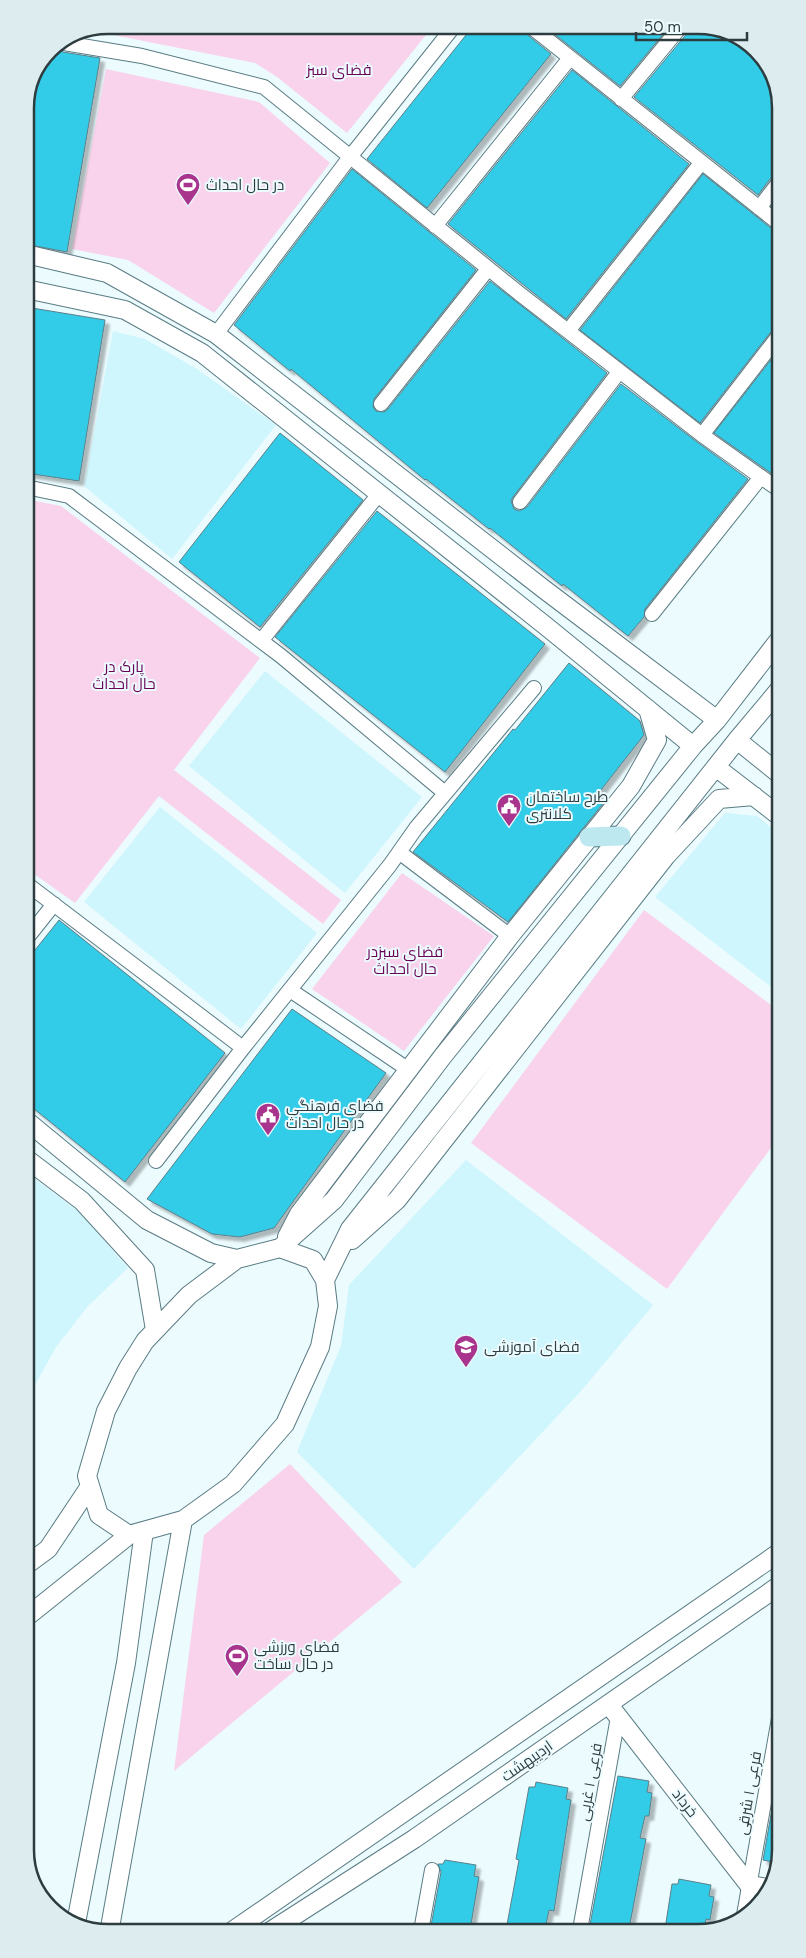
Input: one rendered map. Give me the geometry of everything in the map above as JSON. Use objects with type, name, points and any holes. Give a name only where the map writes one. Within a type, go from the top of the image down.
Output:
[{"type":"main road","points":[[589,837],[621,836]]},
{"type":"street","points":[[216,334],[350,157],[449,34]]},
{"type":"street","points":[[540,34],[772,218]]},
{"type":"street","points":[[621,99],[675,34]]},
{"type":"street","points":[[71,44],[142,56],[264,87],[488,269],[619,372],[772,485]]},
{"type":"street","points":[[435,226],[570,58]]},
{"type":"street","points":[[568,330],[701,163]]},
{"type":"street","points":[[759,208],[772,191]]},
{"type":"street","points":[[34,256],[107,273],[216,334],[545,590],[717,720]]},
{"type":"street","points":[[381,404],[488,269]]},
{"type":"street","points":[[34,291],[125,310],[202,353],[693,746]]},
{"type":"street","points":[[702,435],[772,344]]},
{"type":"street","points":[[520,502],[619,372]]},
{"type":"street","points":[[652,614],[761,477]]},
{"type":"street","points":[[34,489],[69,496],[262,641],[445,793]]},
{"type":"street","points":[[262,641],[379,494]]},
{"type":"street","points":[[136,1533],[99,1515],[87,1476],[106,1411],[128,1368],[145,1341],[189,1295],[237,1259],[280,1248],[334,1200],[443,1056],[693,746],[717,720],[772,649]]},
{"type":"street","points":[[156,1162],[416,828],[534,688]]},
{"type":"street","points":[[325,1280],[350,1229],[772,698]]},
{"type":"street","points":[[280,1248],[299,1214],[510,936],[631,786],[657,740],[648,709]]},
{"type":"street","points":[[737,740],[772,768]]},
{"type":"street","points":[[717,768],[772,810]]},
{"type":"street","points":[[337,1253],[398,1200],[666,856],[719,798],[754,796]]},
{"type":"street","points":[[399,852],[510,936]]},
{"type":"street","points":[[34,889],[243,1048]]},
{"type":"street","points":[[34,929],[54,904]]},
{"type":"street","points":[[290,990],[409,1070]]},
{"type":"street","points":[[34,1127],[147,1220],[210,1253],[237,1259]]},
{"type":"street","points":[[34,1165],[82,1201],[145,1270],[155,1330]]},
{"type":"street","points":[[34,1611],[136,1533],[183,1520],[233,1484],[285,1424],[320,1348],[328,1306],[325,1280],[313,1260],[280,1248]]},
{"type":"street","points":[[34,1559],[48,1549],[90,1486]]},
{"type":"street","points":[[111,1924],[183,1520]]},
{"type":"street","points":[[77,1917],[126,1663],[136,1533]]},
{"type":"street","points":[[243,1924],[772,1558]]},
{"type":"street","name":"اردیبهشت","points":[[281,1924],[613,1711],[772,1591]]},
{"type":"street","name":"فرعی ۱ غربی","points":[[581,1924],[613,1711]]},
{"type":"street","name":"خرداد","points":[[613,1711],[749,1885]]},
{"type":"street","name":"فرعی ۱ شرقی","points":[[745,1907],[772,1757]]},
{"type":"street","points":[[422,1924],[432,1870]]},
{"type":"street","points":[[749,1885],[762,1887]]},
{"type":"shaded area","points":[[113,331],[145,339],[197,369],[276,425],[172,559],[84,486]]},
{"type":"shaded area","points":[[265,671],[422,797],[345,893],[189,766]]},
{"type":"shaded area","points":[[160,807],[317,933],[241,1029],[84,902]]},
{"type":"shaded area","points":[[725,813],[757,816],[772,828],[772,988],[655,897]]},
{"type":"shaded area","name":"فضای آموزشی","points":[[466,1160],[653,1305],[581,1391],[414,1569],[297,1452],[341,1346],[349,1285]]},
{"type":"shaded area","points":[[34,1178],[80,1213],[128,1268],[88,1306],[56,1347],[34,1388]]},
{"type":"green space","name":"فضای سبز","points":[[108,34],[427,34],[347,133],[277,77],[255,63]]},
{"type":"green space","name":"در حال احداث","points":[[106,69],[259,102],[330,163],[214,313],[128,260],[72,249]]},
{"type":"green space","name":"پارک در حال احداث","points":[[34,501],[61,506],[260,658],[174,770],[341,900],[323,924],[159,796],[75,903],[34,874]]},
{"type":"green space","name":"فضای سبزدر حال احداث","points":[[402,873],[494,936],[404,1051],[312,989]]},
{"type":"green space","points":[[644,910],[772,1006],[772,1146],[667,1289],[471,1143]]},
{"type":"green space","name":"فضای ورزشی در حال ساخت","points":[[290,1464],[402,1582],[174,1771],[204,1535]]},
{"type":"building","points":[[467,34],[526,34],[551,54],[427,208],[367,159]]},
{"type":"building","points":[[554,34],[663,34],[620,86]]},
{"type":"building","points":[[686,34],[703,34],[727,39],[751,55],[765,75],[768,84],[772,98],[772,178],[758,195],[634,97]]},
{"type":"building","points":[[61,51],[100,58],[67,252],[34,246],[34,103],[36,88],[41,75]]},
{"type":"building","points":[[572,70],[689,164],[566,319],[448,224]]},
{"type":"building","points":[[352,169],[476,270],[374,399],[373,407],[376,411],[384,412],[388,409],[490,281],[607,373],[513,497],[511,501],[514,509],[519,511],[527,507],[621,384],[748,479],[645,609],[644,617],[628,636],[563,584],[562,586],[490,528],[425,480],[291,369],[290,371],[234,325]]},
{"type":"building","points":[[703,174],[772,229],[772,332],[700,423],[580,330]]},
{"type":"building","points":[[34,308],[105,320],[79,481],[34,474]]},
{"type":"building","points":[[772,358],[772,474],[714,433]]},
{"type":"building","points":[[280,433],[363,500],[260,627],[179,562]]},
{"type":"building","points":[[377,511],[545,644],[445,772],[275,637]]},
{"type":"building","name":"طرح ساختمان کلانتری","points":[[569,663],[640,721],[644,735],[597,795],[605,801],[508,922],[413,852]]},
{"type":"building","points":[[59,920],[225,1053],[125,1182],[34,1109],[34,951]]},
{"type":"building","name":"فضای فرهنگی در حال احداث","points":[[292,1009],[386,1073],[274,1228],[240,1237],[212,1234],[147,1199]]},
{"type":"building","points":[[618,1776],[649,1781],[647,1792],[652,1793],[649,1816],[645,1816],[640,1838],[646,1839],[630,1924],[590,1924]]},
{"type":"building","points":[[536,1782],[568,1788],[566,1799],[571,1800],[554,1911],[549,1910],[546,1924],[507,1924],[519,1860],[516,1859],[529,1787],[535,1787]]},
{"type":"building","points":[[772,1809],[772,1860],[771,1862],[763,1860]]},
{"type":"building","points":[[445,1860],[476,1865],[474,1876],[479,1877],[471,1924],[431,1924],[441,1872],[438,1864],[443,1864]]},
{"type":"building","points":[[679,1879],[711,1885],[709,1896],[714,1897],[710,1920],[706,1919],[705,1924],[666,1924],[672,1884],[678,1884]]},
{"type":"place","name":"در حال احداث","points":[[188,206]]},
{"type":"place","name":"طرح ساختمان کلانتری","points":[[509,827]]},
{"type":"place","name":"فضای فرهنگی در حال احداث","points":[[268,1136]]},
{"type":"place","name":"فضای آموزشی","points":[[466,1368]]},
{"type":"place","name":"فضای ورزشی در حال ساخت","points":[[237,1677]]}]
